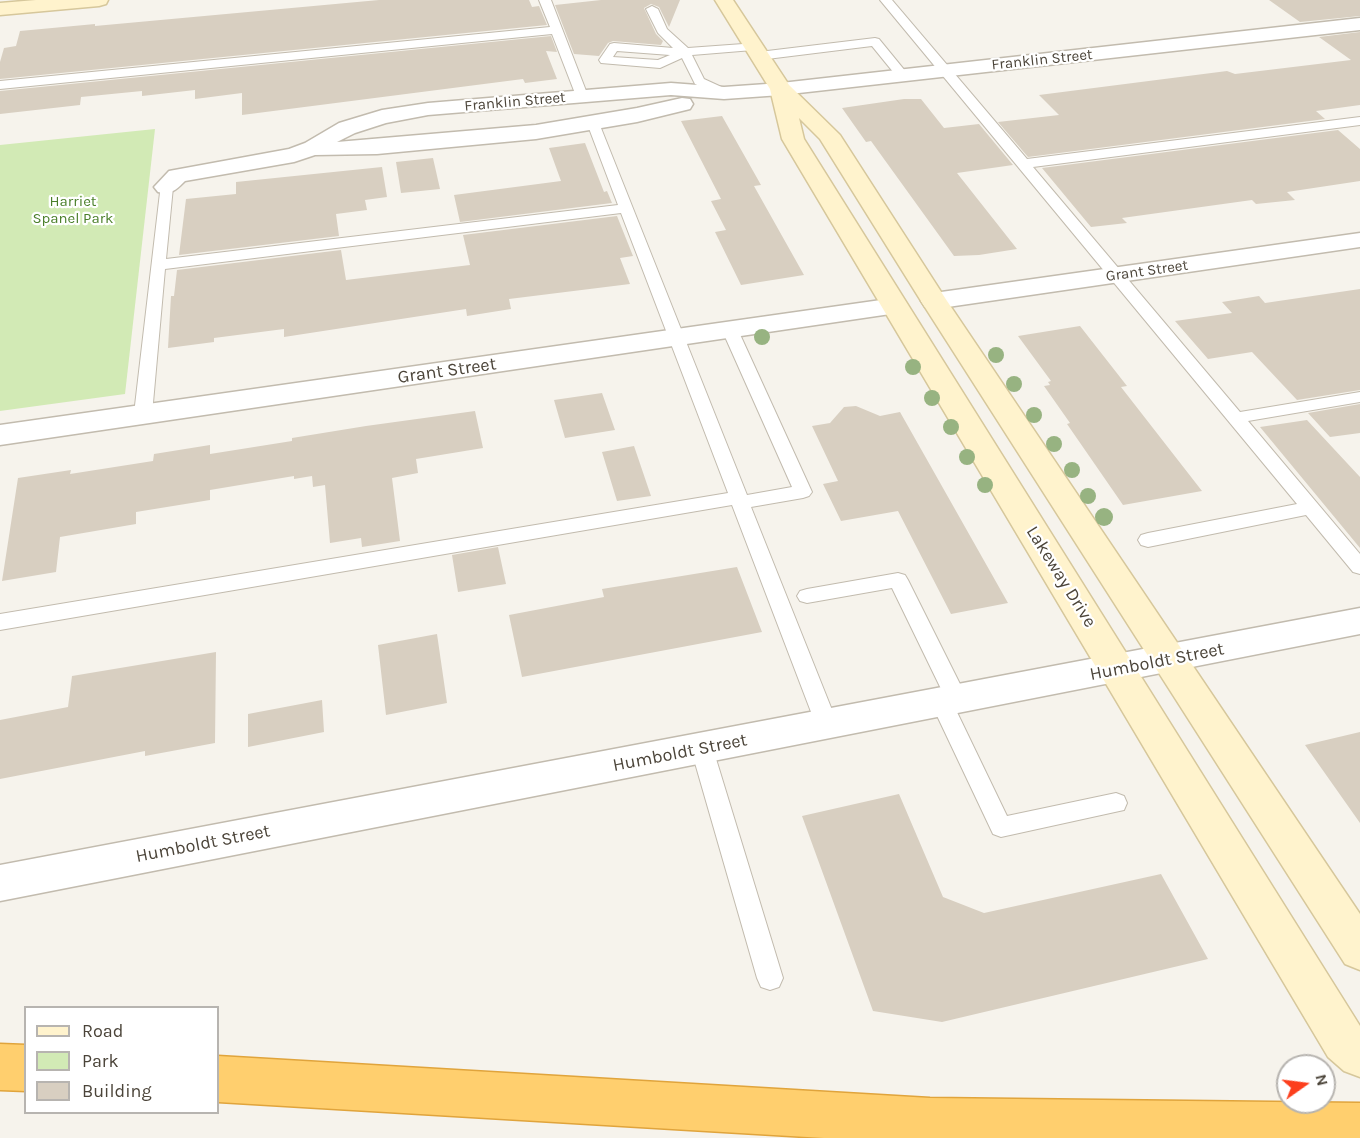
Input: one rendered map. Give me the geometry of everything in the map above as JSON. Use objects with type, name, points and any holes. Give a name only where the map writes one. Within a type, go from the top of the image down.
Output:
[{"type":"highway","points":[[0,1067],[24,1068]]},
{"type":"highway","points":[[219,1079],[930,1121],[1360,1126]]},
{"type":"main road","points":[[0,9],[36,3],[99,0]]},
{"type":"main road","name":"Lakeway Drive","points":[[724,0],[781,89],[829,135],[934,301],[1360,950]]},
{"type":"main road","name":"Lakeway Drive","points":[[781,89],[793,139],[1344,1041],[1360,1054]]},
{"type":"main road","points":[[895,306],[915,313],[956,362],[982,374]]},
{"type":"street","name":"Franklin Street","points":[[313,148],[347,128],[382,117],[428,110],[671,89],[724,93],[781,89],[1360,24]]},
{"type":"street","name":"Franklin Street","points":[[166,187],[177,177],[198,171],[294,154],[313,148],[377,147],[536,132],[637,115],[724,93]]},
{"type":"street","name":"Grant Street","points":[[934,301],[1360,240]]},
{"type":"street","name":"Grant Street","points":[[0,435],[895,306]]},
{"type":"street","name":"Humboldt Street","points":[[0,883],[1118,670],[1360,621]]},
{"type":"lane","points":[[545,0],[582,96]]},
{"type":"lane","points":[[886,0],[1360,567]]},
{"type":"lane","points":[[652,9],[662,31],[685,52],[699,81],[724,93]]},
{"type":"lane","points":[[0,86],[557,30]]},
{"type":"lane","points":[[685,52],[660,64],[605,60],[614,47],[685,52],[756,51],[875,42],[902,75]]},
{"type":"lane","points":[[1022,164],[1360,121]]},
{"type":"lane","points":[[593,123],[827,725]]},
{"type":"lane","points":[[143,414],[166,187]]},
{"type":"lane","points":[[158,265],[626,208]]},
{"type":"lane","points":[[0,622],[739,500],[802,492],[730,330]]},
{"type":"lane","points":[[1235,418],[1360,397]]},
{"type":"lane","points":[[1148,540],[1311,508]]},
{"type":"lane","points":[[807,596],[898,580],[1001,827],[1116,802]]},
{"type":"lane","points":[[702,749],[770,978]]},
{"type":"green space","name":"Harriet Spanel Park","points":[[155,129],[125,394],[0,411],[0,145]]},
{"type":"building","points":[[379,0],[529,0],[532,7],[539,6],[547,25],[0,79],[0,62],[4,48],[16,46],[20,31]]},
{"type":"building","points":[[601,0],[680,0],[669,27],[659,7],[651,4],[644,8],[656,34],[663,41],[661,45],[613,41],[608,43],[599,56],[574,54],[555,5]]},
{"type":"building","points":[[1269,0],[1360,0],[1360,16],[1300,22]]},
{"type":"building","points":[[1360,32],[1360,105],[1316,111],[1325,119],[1028,157],[998,122],[1059,115],[1039,95],[1227,71],[1235,74],[1351,60],[1319,37]]},
{"type":"building","points":[[551,36],[557,52],[546,51],[557,79],[525,83],[523,79],[242,115],[242,93],[195,99],[195,90],[142,96],[142,91],[81,97],[80,105],[0,114],[0,91]]},
{"type":"building","points":[[904,99],[921,99],[944,128],[979,124],[1013,165],[957,173],[1017,249],[954,256],[871,141],[866,142],[842,108]]},
{"type":"building","points":[[722,116],[761,185],[754,186],[804,275],[741,285],[715,232],[726,230],[711,201],[721,199],[681,121]]},
{"type":"building","points":[[1338,130],[1360,149],[1360,181],[1287,192],[1295,200],[1256,204],[1252,200],[1122,218],[1127,223],[1091,227],[1042,168]]},
{"type":"building","points":[[585,143],[604,192],[607,191],[612,203],[460,222],[454,195],[561,181],[549,148]]},
{"type":"building","points":[[433,158],[440,189],[401,193],[396,162]]},
{"type":"building","points":[[382,167],[387,197],[365,200],[367,210],[336,214],[339,236],[179,255],[186,199],[236,194],[236,182]]},
{"type":"building","points":[[617,216],[633,256],[620,258],[630,284],[509,299],[511,309],[467,316],[466,309],[284,337],[284,329],[214,338],[214,342],[168,348],[171,296],[174,296],[177,270],[341,250],[346,280],[470,265],[463,235]]},
{"type":"building","points":[[1360,289],[1360,390],[1297,400],[1252,352],[1208,359],[1175,321],[1232,313],[1222,302],[1259,296],[1265,303]]},
{"type":"building","points":[[1080,326],[1127,386],[1121,387],[1202,491],[1123,505],[1067,424],[1070,423],[1044,386],[1050,385],[1048,382],[1051,381],[1018,336]]},
{"type":"building","points":[[602,393],[615,430],[565,438],[554,400]]},
{"type":"building","points":[[1360,404],[1360,433],[1330,437],[1308,413]]},
{"type":"building","points":[[856,406],[880,416],[900,412],[1008,603],[951,614],[898,511],[841,521],[823,484],[838,481],[812,426],[830,423],[844,407]]},
{"type":"building","points":[[475,411],[483,448],[416,459],[418,473],[392,478],[400,541],[362,547],[361,538],[330,543],[325,485],[313,487],[312,476],[294,479],[294,476],[210,490],[210,500],[136,512],[136,524],[60,537],[56,572],[2,581],[18,478],[71,470],[70,474],[153,461],[154,454],[210,445],[210,454],[292,441],[292,438]]},
{"type":"building","points":[[1307,420],[1360,477],[1360,548],[1260,427]]},
{"type":"building","points":[[634,446],[651,496],[617,501],[602,452]]},
{"type":"building","points":[[498,547],[506,584],[458,592],[452,555]]},
{"type":"building","points":[[737,567],[762,632],[522,677],[509,615],[604,597],[602,589]]},
{"type":"building","points":[[437,634],[447,703],[386,715],[378,645]]},
{"type":"building","points":[[216,652],[215,743],[145,756],[145,751],[0,779],[0,720],[68,707],[72,676]]},
{"type":"building","points":[[322,700],[324,732],[248,747],[248,714]]},
{"type":"building","points":[[1360,732],[1360,823],[1305,745]]},
{"type":"building","points":[[899,794],[943,897],[984,913],[1161,874],[1208,959],[942,1022],[873,1011],[802,816]]}]
